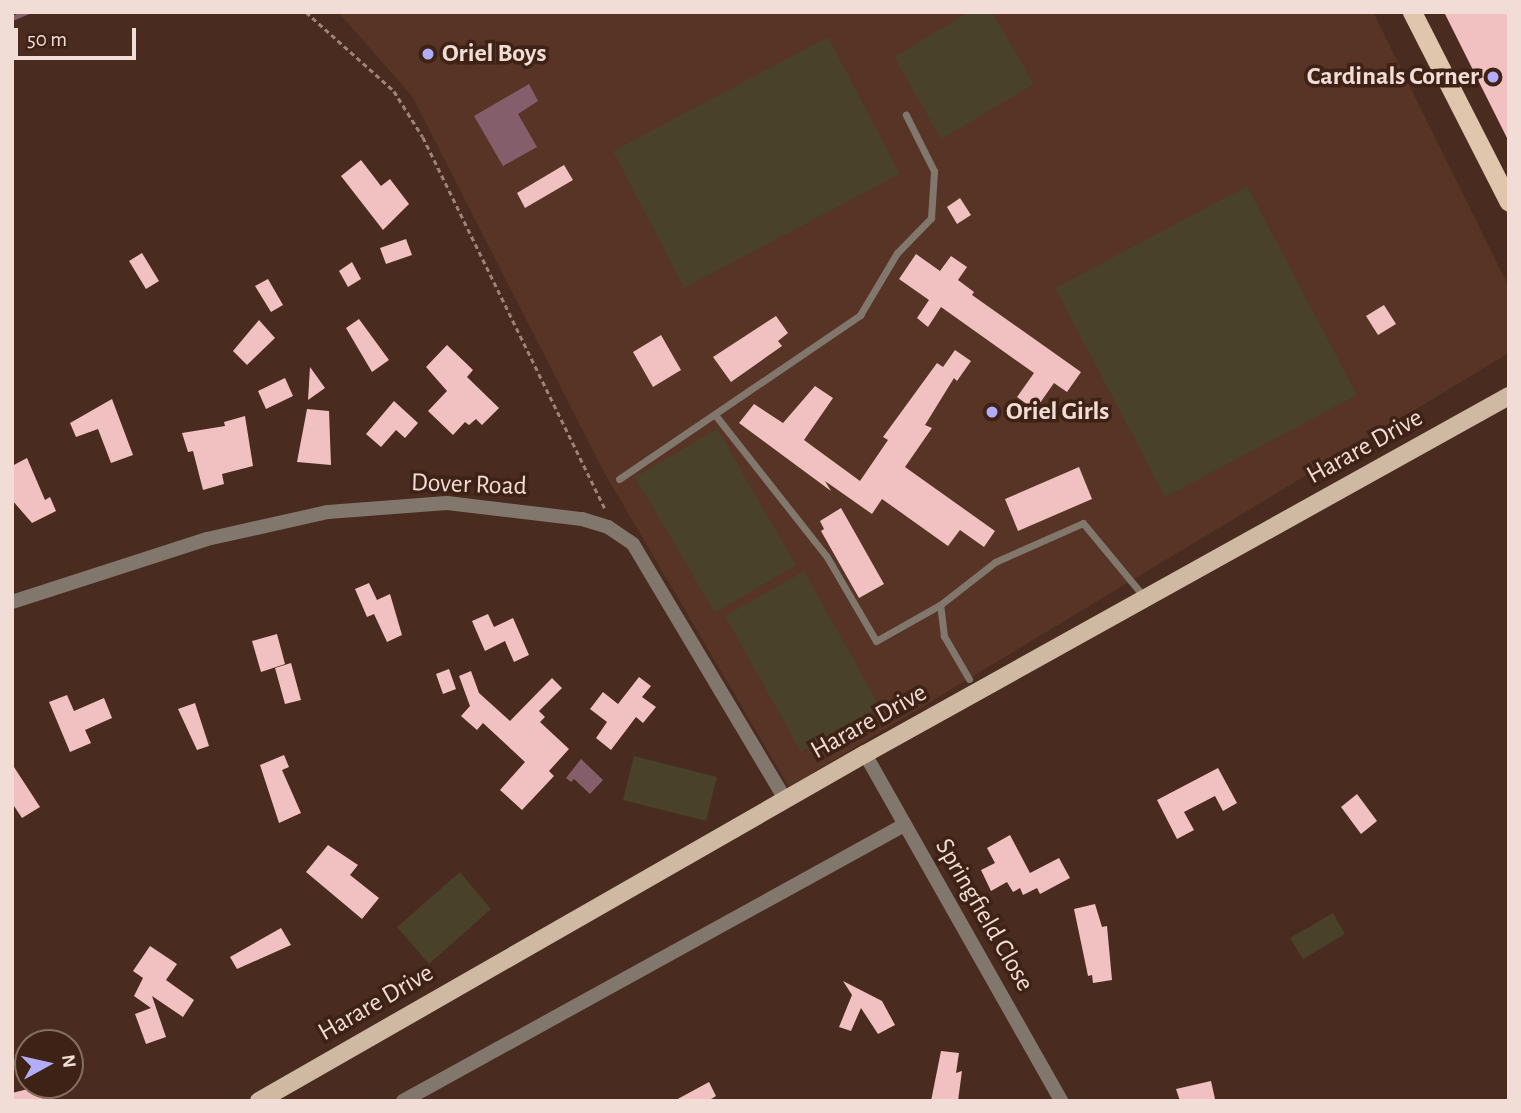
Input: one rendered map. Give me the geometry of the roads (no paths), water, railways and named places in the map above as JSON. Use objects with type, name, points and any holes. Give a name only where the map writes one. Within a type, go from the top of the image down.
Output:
[{"type":"highway","points":[[1412,12],[1509,202]]},
{"type":"main road","name":"Harare Drive","points":[[259,1101],[785,799],[1509,396]]},
{"type":"street","name":"Dover Road","points":[[12,602],[207,539],[328,512],[447,503],[569,517],[616,532],[633,544],[785,799]]},
{"type":"street","name":"Springfield Close","points":[[865,754],[1061,1101]]},
{"type":"street","points":[[403,1101],[904,825]]},
{"type":"lane","points":[[619,479],[716,416],[760,379],[860,315],[897,253],[931,218],[934,171],[906,115]]},
{"type":"lane","points":[[716,416],[827,557],[876,640],[940,606],[995,562],[1083,523],[1146,599]]},
{"type":"lane","points":[[940,606],[944,636],[969,679]]},
{"type":"waterway","points":[[12,18],[26,12]]},
{"type":"place","name":"Oriel Boys","points":[[428,54]]},
{"type":"place","name":"Cardinals Corner","points":[[1493,77]]},
{"type":"place","name":"Oriel Girls","points":[[992,412]]}]
